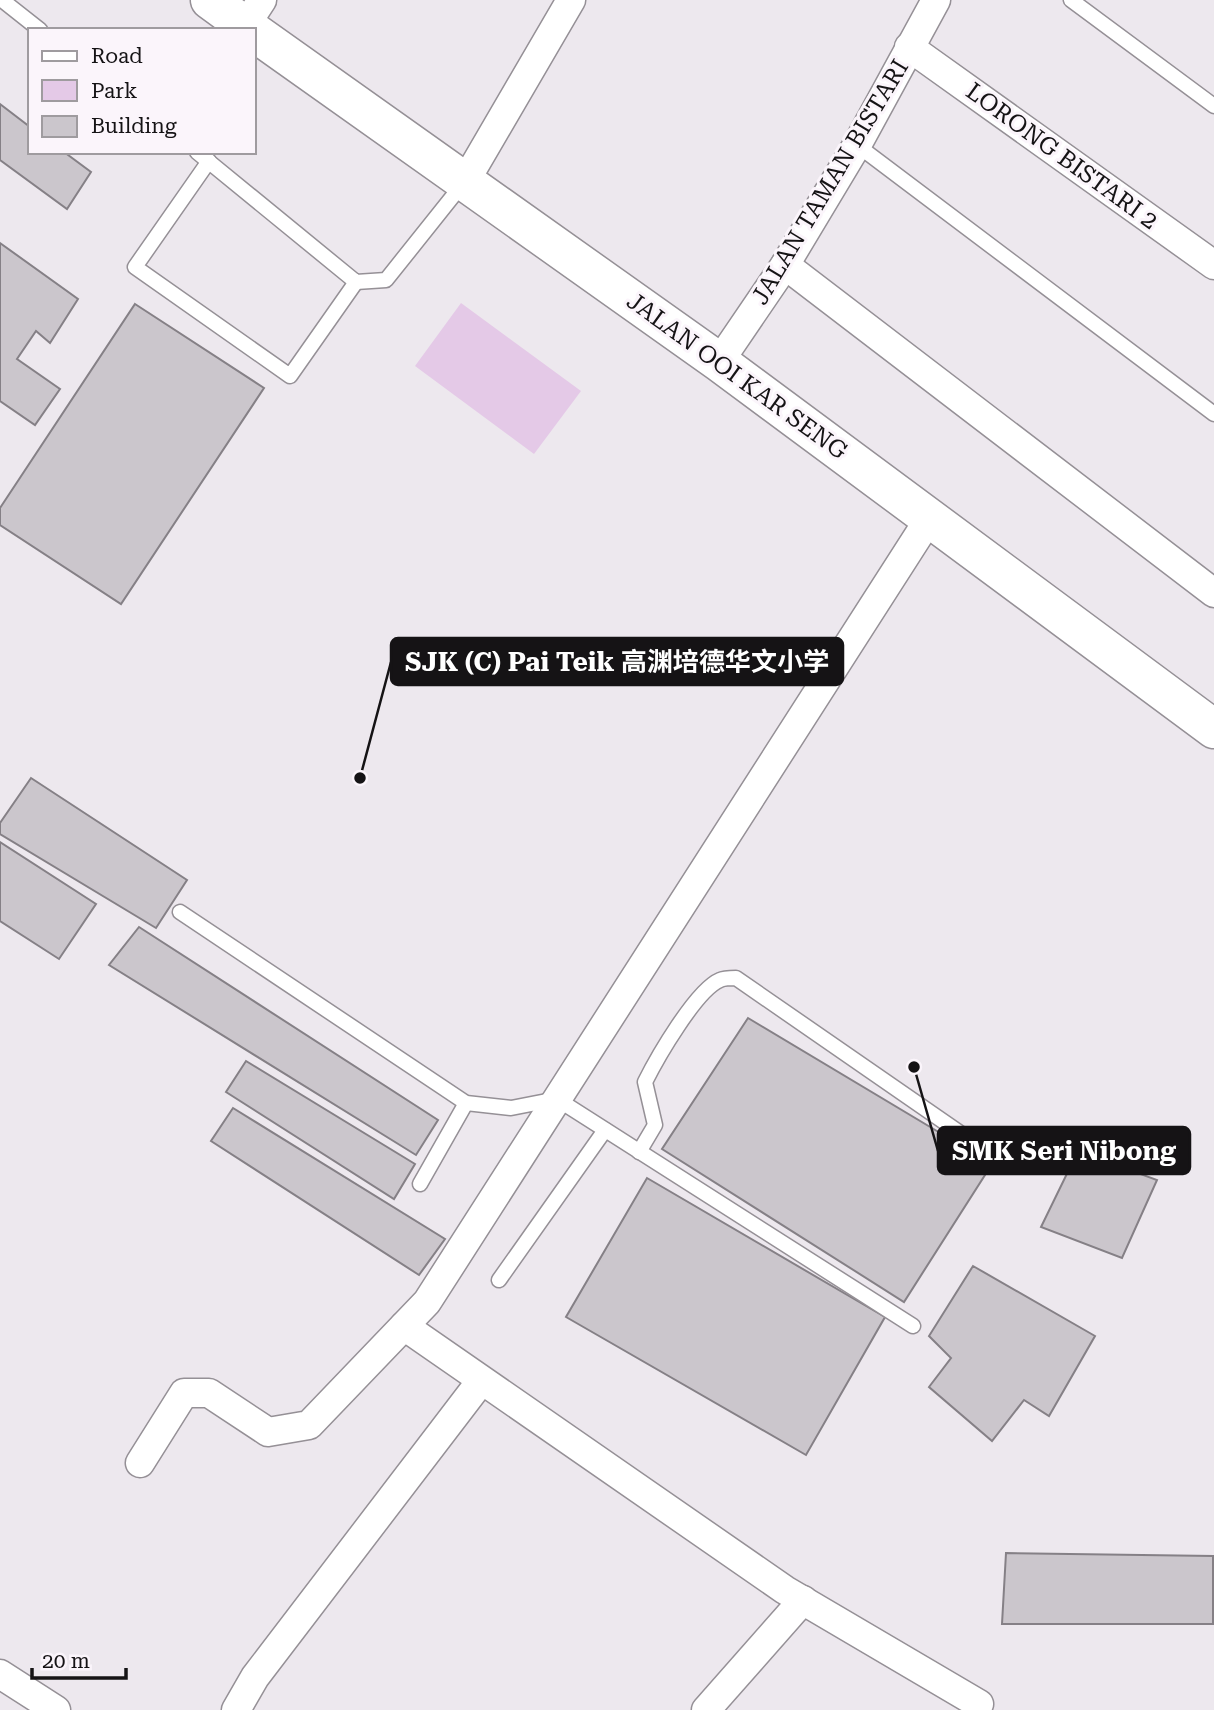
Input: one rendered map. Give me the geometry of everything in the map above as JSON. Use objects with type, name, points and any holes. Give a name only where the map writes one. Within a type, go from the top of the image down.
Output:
[{"type":"main road","name":"JALAN OOI KAR SENG","points":[[210,0],[253,22],[466,180],[931,516],[1214,729]]},
{"type":"street","points":[[466,180],[571,0]]},
{"type":"street","name":"JALAN TAMAN BISTARI","points":[[719,362],[785,265],[857,145],[936,0]]},
{"type":"street","name":"LORONG BISTARI 2","points":[[909,47],[1214,265]]},
{"type":"street","points":[[785,265],[1214,593]]},
{"type":"street","points":[[140,1463],[184,1393],[209,1393],[268,1432],[309,1425],[427,1302],[931,516]]},
{"type":"street","points":[[404,1326],[803,1600],[979,1704]]},
{"type":"street","points":[[236,1710],[256,1677],[481,1381]]},
{"type":"street","points":[[706,1710],[803,1600]]},
{"type":"street","points":[[0,1674],[56,1710]]},
{"type":"lane","points":[[2,0],[37,28]]},
{"type":"lane","points":[[1071,0],[1214,106]]},
{"type":"lane","points":[[857,145],[1214,414]]},
{"type":"lane","points":[[356,282],[289,376],[135,267],[203,157],[356,282],[386,280],[466,180]]},
{"type":"lane","points":[[180,912],[466,1102],[511,1108],[557,1099],[913,1326]]},
{"type":"lane","points":[[639,1152],[655,1125],[645,1082],[665,1043],[708,990],[719,980],[736,978],[1002,1162]]},
{"type":"lane","points":[[420,1184],[466,1102]]},
{"type":"lane","points":[[499,1280],[605,1130]]},
{"type":"green space","points":[[461,303],[581,391],[534,454],[415,366]]},
{"type":"building","points":[[0,104],[28,125],[28,154],[67,154],[91,172],[67,209],[0,160]]},
{"type":"building","points":[[0,243],[78,299],[50,343],[36,331],[17,359],[60,389],[35,425],[0,401]]},
{"type":"building","points":[[135,304],[264,388],[121,604],[0,525],[0,508]]},
{"type":"building","points":[[31,778],[187,880],[156,928],[0,834],[0,823]]},
{"type":"building","points":[[0,842],[96,904],[59,959],[0,921]]},
{"type":"building","points":[[139,927],[438,1120],[416,1155],[109,965]]},
{"type":"building","points":[[748,1018],[992,1164],[904,1302],[662,1149]]},
{"type":"building","points":[[246,1061],[415,1164],[394,1199],[226,1092]]},
{"type":"building","points":[[233,1108],[445,1239],[419,1275],[211,1141]]},
{"type":"building","points":[[1078,1151],[1157,1180],[1122,1258],[1041,1227]]},
{"type":"building","points":[[647,1178],[885,1317],[806,1455],[566,1317]]},
{"type":"building","points":[[973,1266],[1095,1336],[1049,1416],[1024,1400],[992,1441],[929,1387],[951,1358],[929,1336]]},
{"type":"building","points":[[1006,1553],[1213,1556],[1213,1624],[1002,1624]]},
{"type":"place","name":"SJK (C) Pai Teik 高渊培德华文小学","points":[[360,778]]},
{"type":"place","name":"SMK Seri Nibong","points":[[914,1067]]}]
